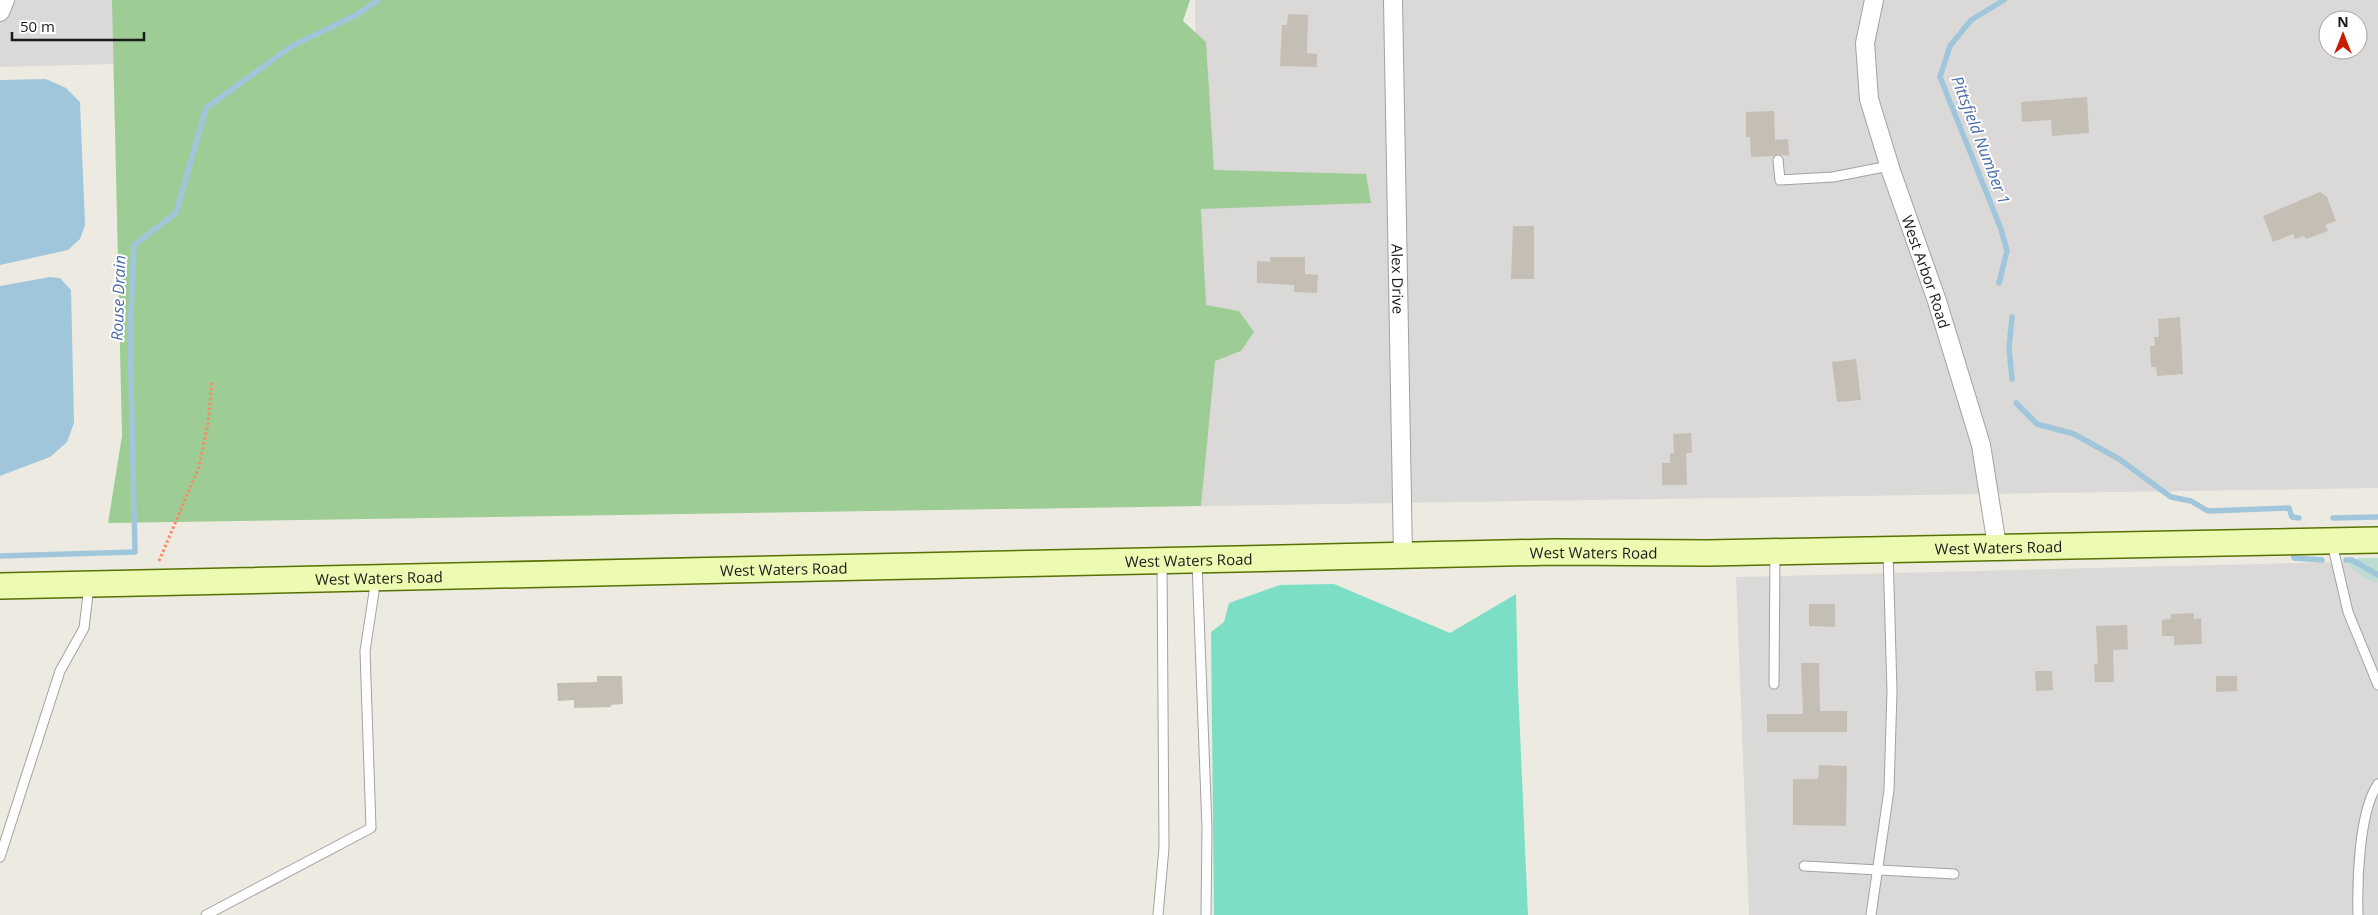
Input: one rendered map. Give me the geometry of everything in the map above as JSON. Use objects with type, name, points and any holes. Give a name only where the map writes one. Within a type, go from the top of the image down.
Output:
[{"type":"street","points":[[0,12],[5,0]]},
{"type":"street","name":"Alex Drive","points":[[1393,0],[1403,557]]},
{"type":"street","name":"West Arbor Road","points":[[1874,0],[1865,43],[1869,99],[1889,166],[1937,301],[1981,445],[1997,546]]},
{"type":"street","name":"West Waters Road","points":[[0,586],[1196,559],[1403,557],[1553,552],[1774,551],[2378,540]]},
{"type":"lane","points":[[1778,160],[1780,180],[1833,177],[1889,166]]},
{"type":"lane","points":[[2331,540],[2348,612],[2378,685]]},
{"type":"lane","points":[[1871,915],[1889,790],[1892,634],[1888,549]]},
{"type":"lane","points":[[1774,551],[1774,684]]},
{"type":"lane","points":[[1196,559],[1207,828],[1206,915]]},
{"type":"lane","points":[[1158,915],[1164,848],[1162,560]]},
{"type":"lane","points":[[206,915],[371,828],[365,651],[374,592],[374,578]]},
{"type":"lane","points":[[0,857],[60,671],[84,628],[89,583]]},
{"type":"lane","points":[[2358,915],[2362,833],[2368,800],[2378,784]]},
{"type":"lane","points":[[1804,866],[1878,868],[1954,874]]},
{"type":"path","points":[[155,582],[160,554],[199,467],[208,423],[212,382]]},
{"type":"shaded area","points":[[0,0],[113,0],[114,64],[0,67]]},
{"type":"shaded area","points":[[1195,0],[2378,0],[2378,488],[1201,506]]},
{"type":"shaded area","points":[[46,79],[66,88],[80,102],[85,225],[80,239],[68,250],[0,265],[0,80]]},
{"type":"shaded area","points":[[50,277],[60,278],[71,290],[74,423],[67,442],[50,457],[0,476],[0,286]]},
{"type":"shaded area","points":[[2359,558],[2378,558],[2378,583],[2365,578],[2349,566],[2349,562]]},
{"type":"shaded area","points":[[2378,561],[2378,915],[1749,915],[1736,577]]},
{"type":"green space","points":[[112,0],[1190,0],[1183,21],[1206,42],[1214,170],[1366,174],[1371,203],[1201,209],[1206,305],[1239,311],[1254,332],[1241,351],[1215,361],[1201,506],[108,523],[122,436]]},
{"type":"green space","points":[[1334,584],[1450,633],[1516,594],[1528,915],[1214,915],[1211,632],[1224,622],[1229,603],[1280,585]]},
{"type":"building","points":[[1288,14],[1308,15],[1307,53],[1317,54],[1317,67],[1280,66],[1282,25],[1287,25]]},
{"type":"building","points":[[2087,97],[2089,133],[2052,136],[2051,120],[2022,122],[2021,102]]},
{"type":"building","points":[[1774,111],[1775,140],[1788,139],[1789,156],[1778,154],[1751,157],[1750,137],[1746,137],[1746,112]]},
{"type":"building","points":[[2320,192],[2327,197],[2336,221],[2325,225],[2328,231],[2306,239],[2304,236],[2295,239],[2293,234],[2273,242],[2263,216]]},
{"type":"building","points":[[1513,226],[1534,226],[1534,279],[1511,279]]},
{"type":"building","points":[[1270,257],[1305,257],[1305,274],[1318,275],[1317,293],[1294,292],[1294,285],[1257,283],[1257,261],[1270,262]]},
{"type":"building","points":[[2180,317],[2183,374],[2157,376],[2156,367],[2151,367],[2150,346],[2155,346],[2154,337],[2159,337],[2158,319]]},
{"type":"building","points":[[1856,359],[1861,400],[1837,402],[1832,362]]},
{"type":"building","points":[[1691,433],[1692,453],[1674,453],[1673,434]]},
{"type":"building","points":[[1670,453],[1686,453],[1687,485],[1662,485],[1662,463],[1670,463]]},
{"type":"building","points":[[1809,604],[1835,604],[1835,627],[1809,626]]},
{"type":"building","points":[[2194,613],[2194,619],[2201,618],[2202,644],[2174,645],[2174,636],[2162,636],[2162,620],[2171,619],[2171,614]]},
{"type":"building","points":[[2127,625],[2128,649],[2113,650],[2114,682],[2095,682],[2094,664],[2098,664],[2096,626]]},
{"type":"building","points":[[1801,663],[1819,663],[1820,711],[1847,711],[1847,732],[1767,732],[1767,714],[1803,714]]},
{"type":"building","points":[[2035,671],[2052,671],[2053,690],[2036,691]]},
{"type":"building","points":[[597,676],[622,676],[623,704],[611,705],[611,707],[574,708],[574,700],[558,701],[557,683],[597,682]]},
{"type":"building","points":[[2216,676],[2237,676],[2237,691],[2216,692]]},
{"type":"building","points":[[1819,765],[1847,766],[1846,826],[1793,825],[1793,779],[1818,779]]},
{"type":"waterway","name":"Rouse Drain","points":[[0,556],[135,552],[130,335],[134,245],[176,213],[206,108],[292,46],[358,14],[378,0]]},
{"type":"waterway","name":"Pittsfield Number 1","points":[[1999,283],[2007,251],[2001,229],[1940,77],[1950,46],[1971,20],[2004,0]]},
{"type":"waterway","points":[[2012,317],[2009,348],[2012,379]]},
{"type":"waterway","name":"Pittsfield Number 1","points":[[2016,403],[2037,424],[2074,434],[2119,459],[2171,497],[2191,501],[2208,511],[2289,508],[2292,517],[2299,518]]},
{"type":"waterway","points":[[2333,518],[2378,517]]},
{"type":"waterway","points":[[2293,555],[2294,558],[2322,560]]},
{"type":"waterway","points":[[2346,560],[2352,560],[2378,575]]}]
